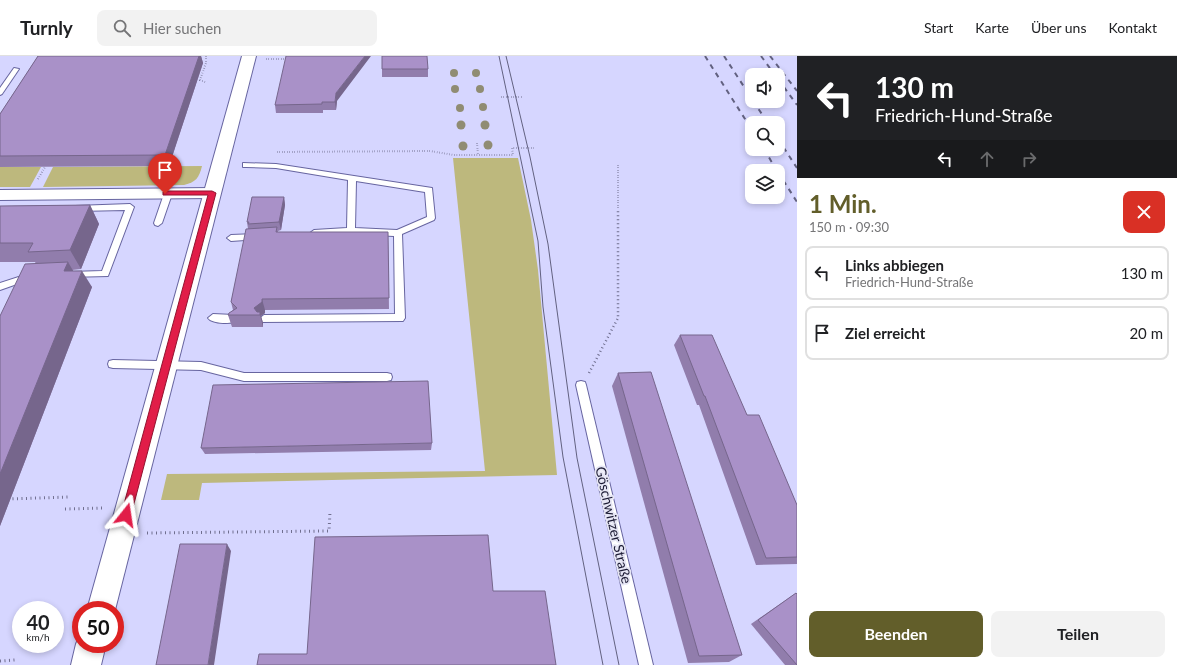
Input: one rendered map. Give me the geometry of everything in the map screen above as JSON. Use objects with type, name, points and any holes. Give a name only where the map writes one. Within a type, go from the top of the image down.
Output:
[{"type":"main road","points":[[102,601],[212,193],[254,58]]},
{"type":"main road","points":[[86,665],[89,653]]},
{"type":"street","points":[[0,196],[212,193]]},
{"type":"lane","points":[[0,93],[16,69]]},
{"type":"lane","points":[[246,165],[276,166],[429,190],[431,218],[398,233],[351,231],[307,234]]},
{"type":"lane","points":[[351,231],[352,177]]},
{"type":"lane","points":[[158,223],[168,194]]},
{"type":"lane","points":[[62,275],[105,274],[130,207],[69,208]]},
{"type":"lane","points":[[264,319],[400,318],[398,233]]},
{"type":"lane","points":[[231,238],[268,236]]},
{"type":"lane","points":[[0,287],[13,281],[40,275]]},
{"type":"lane","points":[[213,318],[234,319]]},
{"type":"lane","points":[[113,364],[166,364],[201,366],[244,376],[386,376]]},
{"type":"lane","name":"Göschwitzer Straße","points":[[581,385],[646,665]]},
{"type":"path","points":[[205,82],[199,80],[206,63],[206,56]]},
{"type":"path","points":[[254,58],[285,59]]},
{"type":"path","points":[[500,97],[522,97]]},
{"type":"path","points":[[477,143],[478,155]]},
{"type":"path","points":[[274,152],[430,151],[454,155],[478,155],[514,154],[512,148],[534,148]]},
{"type":"path","points":[[581,385],[593,367],[618,318],[618,165]]},
{"type":"path","points":[[0,499],[69,498]]},
{"type":"path","points":[[65,508],[109,508]]},
{"type":"path","points":[[147,533],[329,530],[330,512]]},
{"type":"path","points":[[0,661],[15,660]]},
{"type":"shaded area","points":[[453,158],[518,158],[531,220],[538,270],[557,475],[202,483],[199,500],[161,500],[167,474],[485,471]]},
{"type":"shaded area","points":[[202,166],[200,174],[196,179],[184,185],[43,187],[53,167]]},
{"type":"shaded area","points":[[0,167],[41,167],[30,187],[0,187]]},
{"type":"building","points":[[38,56],[199,56],[165,155],[0,156],[0,114]]},
{"type":"building","points":[[286,56],[365,56],[336,93],[335,102],[322,102],[322,104],[275,105]]},
{"type":"building","points":[[382,56],[427,56],[428,69],[382,69]]},
{"type":"building","points":[[252,197],[284,197],[279,222],[248,224],[249,222],[247,222]]},
{"type":"building","points":[[90,205],[70,250],[28,252],[33,243],[0,243],[0,206]]},
{"type":"building","points":[[277,227],[276,232],[388,232],[389,298],[262,299],[262,302],[254,308],[257,312],[260,312],[260,315],[228,315],[237,308],[231,302],[246,229]]},
{"type":"building","points":[[68,262],[64,271],[82,271],[0,474],[0,316],[25,264]]},
{"type":"building","points":[[680,335],[712,335],[747,415],[759,415],[797,505],[797,557],[766,558],[705,396]]},
{"type":"building","points":[[651,372],[742,655],[699,656],[618,373]]},
{"type":"building","points":[[428,381],[432,443],[201,448],[213,385]]},
{"type":"building","points":[[488,535],[493,591],[545,591],[556,665],[257,665],[259,654],[307,654],[315,537]]},
{"type":"building","points":[[180,544],[227,544],[208,665],[156,665]]},
{"type":"building","points":[[796,593],[797,594],[797,665],[758,620]]},
{"type":"tram line","points":[[499,56],[538,241],[543,307],[563,457],[603,665]]},
{"type":"tram line","points":[[506,56],[530,157],[548,244],[577,458],[619,665]]},
{"type":"railway","points":[[705,56],[745,119]]},
{"type":"railway","points":[[724,56],[745,88]]},
{"type":"railway","points":[[761,56],[770,68]]},
{"type":"railway","points":[[770,56],[797,91]]},
{"type":"railway","points":[[785,89],[797,105]]},
{"type":"railway","points":[[758,108],[763,116]]},
{"type":"railway","points":[[785,150],[797,168]]},
{"type":"railway","points":[[768,156],[773,164]]},
{"type":"railway","points":[[785,183],[797,202]]},
{"type":"route","points":[[126,515],[212,193],[165,194]]}]
